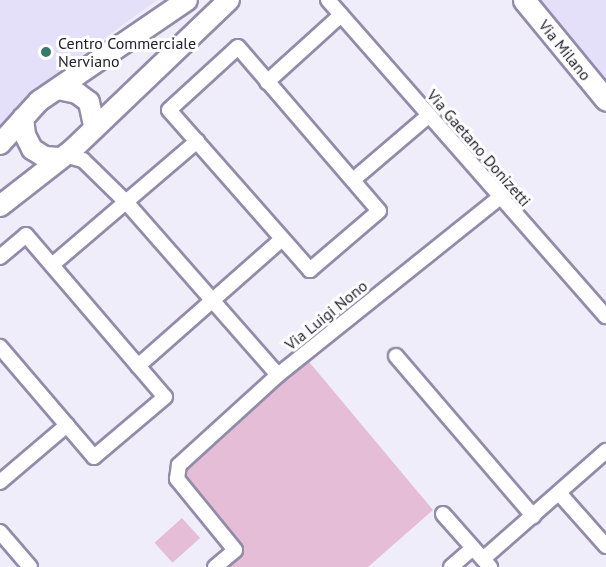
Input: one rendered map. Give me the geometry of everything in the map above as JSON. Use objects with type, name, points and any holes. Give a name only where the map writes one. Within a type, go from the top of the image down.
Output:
[{"type":"main road","name":"Via Milano","points":[[524,0],[606,100]]},
{"type":"main road","name":"Via Milano","points":[[540,0],[606,80]]},
{"type":"street","points":[[0,144],[23,118],[58,89],[187,0]]},
{"type":"street","points":[[0,206],[62,157],[229,0]]},
{"type":"street","name":"Via Gaetano Donizetti","points":[[328,0],[606,316]]},
{"type":"street","points":[[267,81],[341,15]]},
{"type":"street","points":[[238,48],[267,81],[379,211],[310,270],[170,110],[238,48]]},
{"type":"street","points":[[58,89],[77,93],[89,102],[90,130],[87,156],[92,167]]},
{"type":"street","points":[[353,180],[429,115]]},
{"type":"street","points":[[23,118],[25,135],[32,149],[45,157],[83,160],[92,167],[126,202],[278,375]]},
{"type":"street","points":[[52,265],[197,141]]},
{"type":"street","name":"Via Luigi Nono","points":[[215,567],[235,550],[177,479],[179,465],[278,375],[500,197]]},
{"type":"street","points":[[0,257],[26,235],[165,397],[94,457],[0,347]]},
{"type":"street","points":[[138,366],[282,239]]},
{"type":"street","points":[[396,356],[533,516]]},
{"type":"street","points":[[0,482],[67,425]]},
{"type":"street","points":[[443,513],[487,563],[533,516],[606,451]]},
{"type":"street","points":[[560,493],[606,546]]},
{"type":"street","points":[[0,532],[30,567]]},
{"type":"street","points":[[451,567],[473,548]]},
{"type":"shaded area","points":[[0,0],[157,0],[72,62],[0,130]]},
{"type":"shaded area","points":[[540,0],[606,0],[606,80],[579,48]]},
{"type":"shaded area","points":[[305,357],[433,510],[368,567],[220,567],[241,549],[184,478],[184,468]]},
{"type":"shaded area","points":[[182,518],[200,538],[173,563],[155,543]]},
{"type":"place","name":"Centro Commerciale Nerviano","points":[[46,52]]}]
